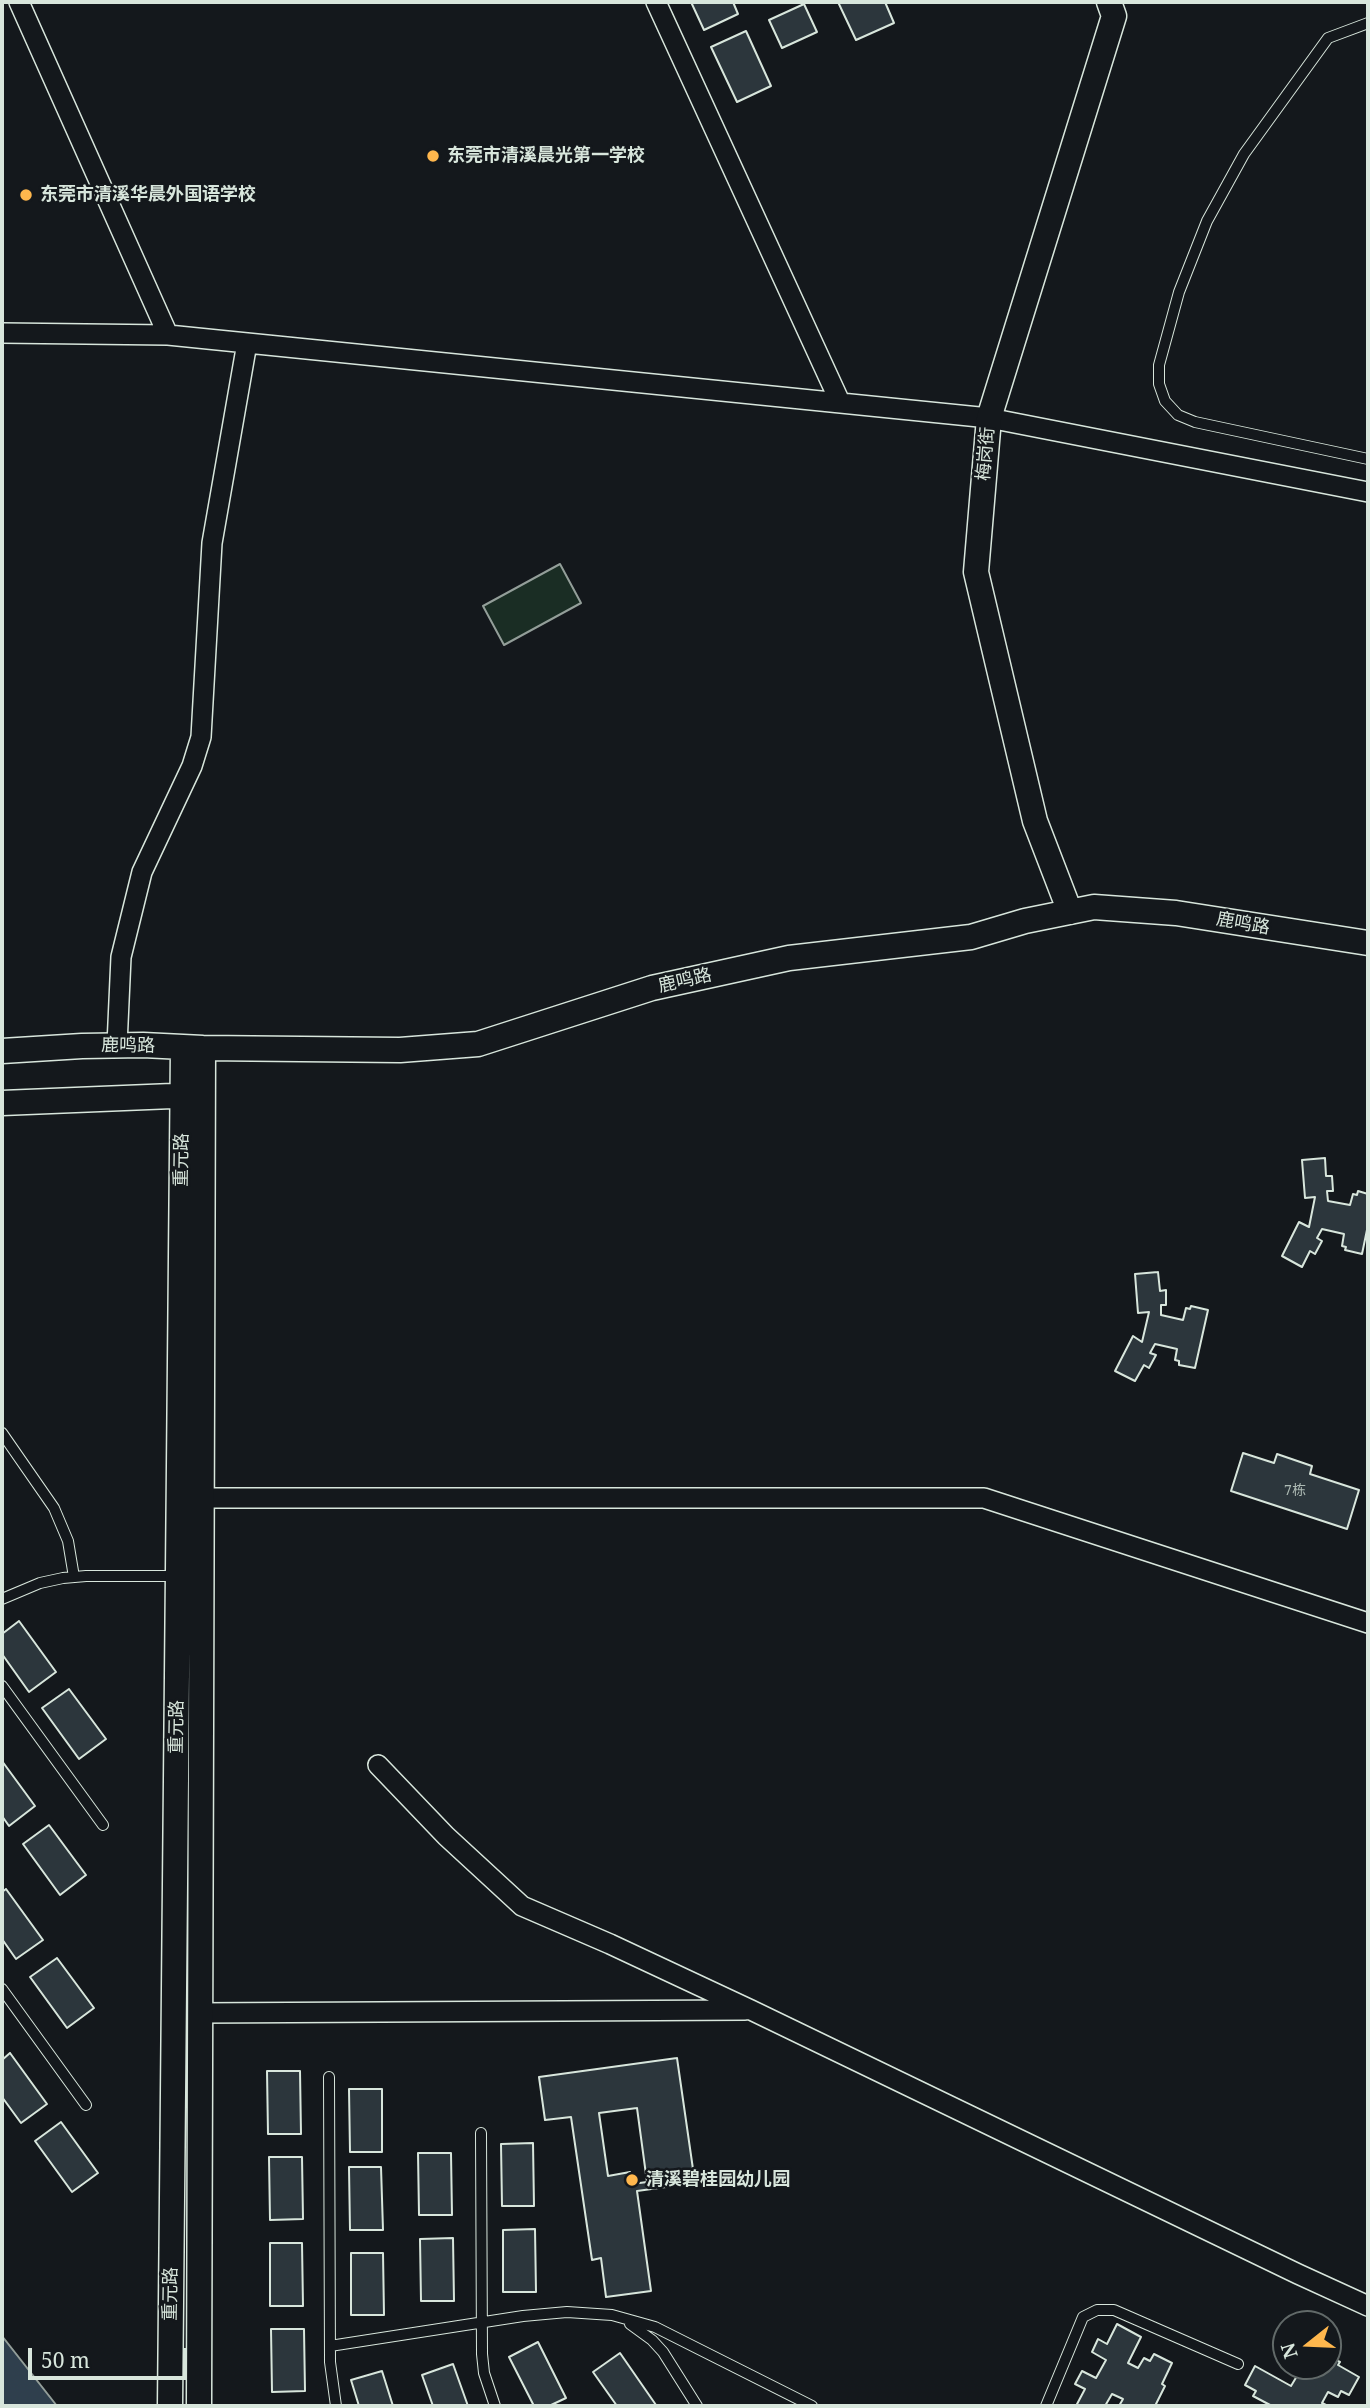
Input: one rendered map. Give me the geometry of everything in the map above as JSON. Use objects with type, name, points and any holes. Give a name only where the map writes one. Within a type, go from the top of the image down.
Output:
[{"type":"street","points":[[19,2],[168,335]]},
{"type":"street","points":[[656,2],[840,402]]},
{"type":"street","name":"梅岗街","points":[[1070,912],[1035,821],[976,572],[989,418],[1114,16],[1109,2]]},
{"type":"street","points":[[2,333],[168,335],[989,418],[1368,492]]},
{"type":"street","points":[[117,1045],[121,957],[142,872],[192,765],[201,737],[212,543],[247,343]]},
{"type":"street","name":"鹿鸣路","points":[[2,1051],[117,1045],[400,1051],[478,1044],[664,985],[789,958],[971,937],[1025,921],[1094,907],[1176,913],[1368,943]]},
{"type":"street","name":"重元路","points":[[193,1048],[201,1498],[199,2406]]},
{"type":"street","points":[[2,1103],[193,1095]]},
{"type":"street","name":"重元路","points":[[170,2406],[178,1576],[193,1095]]},
{"type":"street","points":[[201,1498],[984,1498],[1368,1623]]},
{"type":"street","points":[[377,1765],[446,1836],[522,1906],[751,2010],[1368,2306]]},
{"type":"street","points":[[200,2013],[751,2010]]},
{"type":"lane","points":[[1368,23],[1328,38],[1244,154],[1207,221],[1179,292],[1159,365],[1159,384],[1165,401],[1178,415],[1195,422],[1368,459]]},
{"type":"lane","points":[[2,1433],[54,1508],[68,1541],[74,1577]]},
{"type":"lane","points":[[2,1599],[40,1583],[74,1577],[178,1576]]},
{"type":"lane","points":[[2,1686],[103,1825]]},
{"type":"lane","points":[[2,1989],[86,2105]]},
{"type":"lane","points":[[329,2077],[330,2346],[336,2406]]},
{"type":"lane","points":[[481,2133],[484,2373],[495,2406]]},
{"type":"lane","points":[[1046,2406],[1083,2317],[1097,2310],[1114,2310],[1238,2364]]},
{"type":"lane","points":[[330,2346],[482,2322],[567,2312],[612,2315],[655,2328],[812,2406]]},
{"type":"lane","points":[[612,2315],[652,2340],[672,2365],[698,2406]]},
{"type":"green space","points":[[560,564],[581,603],[504,645],[483,606]]},
{"type":"water","points":[[2,2336],[57,2406],[2,2406]]},
{"type":"building","points":[[691,2],[733,2],[738,14],[704,30]]},
{"type":"building","points":[[838,2],[885,2],[894,23],[856,40]]},
{"type":"building","points":[[804,4],[817,32],[782,48],[769,20]]},
{"type":"building","points":[[746,31],[771,86],[737,102],[711,47]]},
{"type":"building","points":[[1325,1158],[1326,1176],[1332,1176],[1333,1191],[1327,1191],[1328,1201],[1350,1205],[1353,1194],[1357,1195],[1358,1191],[1368,1194],[1368,1225],[1362,1254],[1345,1250],[1346,1247],[1342,1246],[1344,1234],[1322,1229],[1317,1238],[1322,1241],[1315,1254],[1310,1251],[1302,1267],[1282,1256],[1299,1222],[1309,1227],[1315,1197],[1305,1198],[1302,1160]]},
{"type":"building","points":[[1158,1272],[1160,1291],[1166,1290],[1166,1305],[1161,1305],[1161,1315],[1183,1320],[1186,1308],[1190,1309],[1191,1306],[1208,1310],[1195,1368],[1179,1365],[1179,1361],[1175,1360],[1177,1349],[1155,1344],[1150,1353],[1156,1355],[1149,1368],[1144,1365],[1135,1381],[1115,1371],[1133,1336],[1142,1342],[1149,1312],[1138,1313],[1135,1274]]},
{"type":"building","points":[[1243,1453],[1274,1463],[1277,1454],[1312,1466],[1310,1474],[1359,1490],[1347,1529],[1231,1491]]},
{"type":"building","points":[[19,1621],[56,1672],[29,1692],[2,1654],[2,1634]]},
{"type":"building","points":[[69,1689],[106,1739],[79,1759],[42,1708]]},
{"type":"building","points":[[2,1761],[35,1806],[9,1826],[2,1816]]},
{"type":"building","points":[[49,1825],[86,1875],[60,1895],[23,1844]]},
{"type":"building","points":[[6,1889],[43,1940],[16,1959],[2,1939],[2,1892]]},
{"type":"building","points":[[57,1958],[94,2008],[67,2028],[30,1977]]},
{"type":"building","points":[[10,2053],[47,2104],[21,2123],[2,2097],[2,2060]]},
{"type":"building","points":[[677,2058],[695,2183],[637,2191],[651,2291],[606,2297],[601,2258],[592,2260],[571,2117],[545,2120],[539,2077]],"holes":[[[637,2108],[647,2182],[632,2184],[630,2172],[608,2176],[599,2113]]]},
{"type":"building","points":[[267,2071],[300,2071],[301,2134],[268,2134]]},
{"type":"building","points":[[349,2089],[382,2089],[382,2152],[350,2152]]},
{"type":"building","points":[[61,2122],[98,2173],[72,2192],[35,2141]]},
{"type":"building","points":[[533,2143],[534,2206],[502,2206],[501,2144]]},
{"type":"building","points":[[418,2153],[451,2153],[452,2215],[419,2215]]},
{"type":"building","points":[[269,2157],[302,2157],[303,2219],[270,2220]]},
{"type":"building","points":[[349,2167],[381,2167],[383,2230],[350,2230]]},
{"type":"building","points":[[535,2229],[536,2292],[503,2292],[503,2230]]},
{"type":"building","points":[[453,2238],[454,2301],[421,2301],[420,2239]]},
{"type":"building","points":[[270,2243],[302,2243],[303,2306],[270,2306]]},
{"type":"building","points":[[351,2253],[383,2253],[384,2315],[351,2315]]},
{"type":"building","points":[[1117,2324],[1141,2337],[1128,2363],[1138,2368],[1144,2358],[1150,2361],[1154,2354],[1172,2363],[1155,2406],[1119,2406],[1123,2399],[1112,2394],[1105,2406],[1076,2406],[1085,2389],[1075,2384],[1082,2371],[1096,2378],[1106,2360],[1092,2352],[1098,2339],[1107,2344]]},
{"type":"building","points":[[271,2329],[304,2329],[305,2391],[272,2392]]},
{"type":"building","points":[[538,2342],[566,2398],[549,2406],[534,2406],[509,2357]]},
{"type":"building","points":[[620,2353],[656,2405],[617,2406],[593,2372]]},
{"type":"building","points":[[453,2364],[468,2406],[433,2406],[422,2375]]},
{"type":"building","points":[[1255,2366],[1272,2375],[1272,2380],[1280,2380],[1291,2386],[1295,2380],[1342,2380],[1342,2367],[1359,2377],[1349,2395],[1341,2391],[1338,2397],[1328,2392],[1322,2403],[1328,2406],[1272,2406],[1253,2396],[1256,2391],[1245,2385]]},
{"type":"building","points":[[382,2371],[393,2406],[359,2406],[351,2380]]},
{"type":"place","name":"东莞市清溪晨光第一学校","points":[[433,156]]},
{"type":"place","name":"东莞市清溪华晨外国语学校","points":[[26,195]]},
{"type":"place","name":"清溪碧桂园幼儿园","points":[[632,2180]]}]
